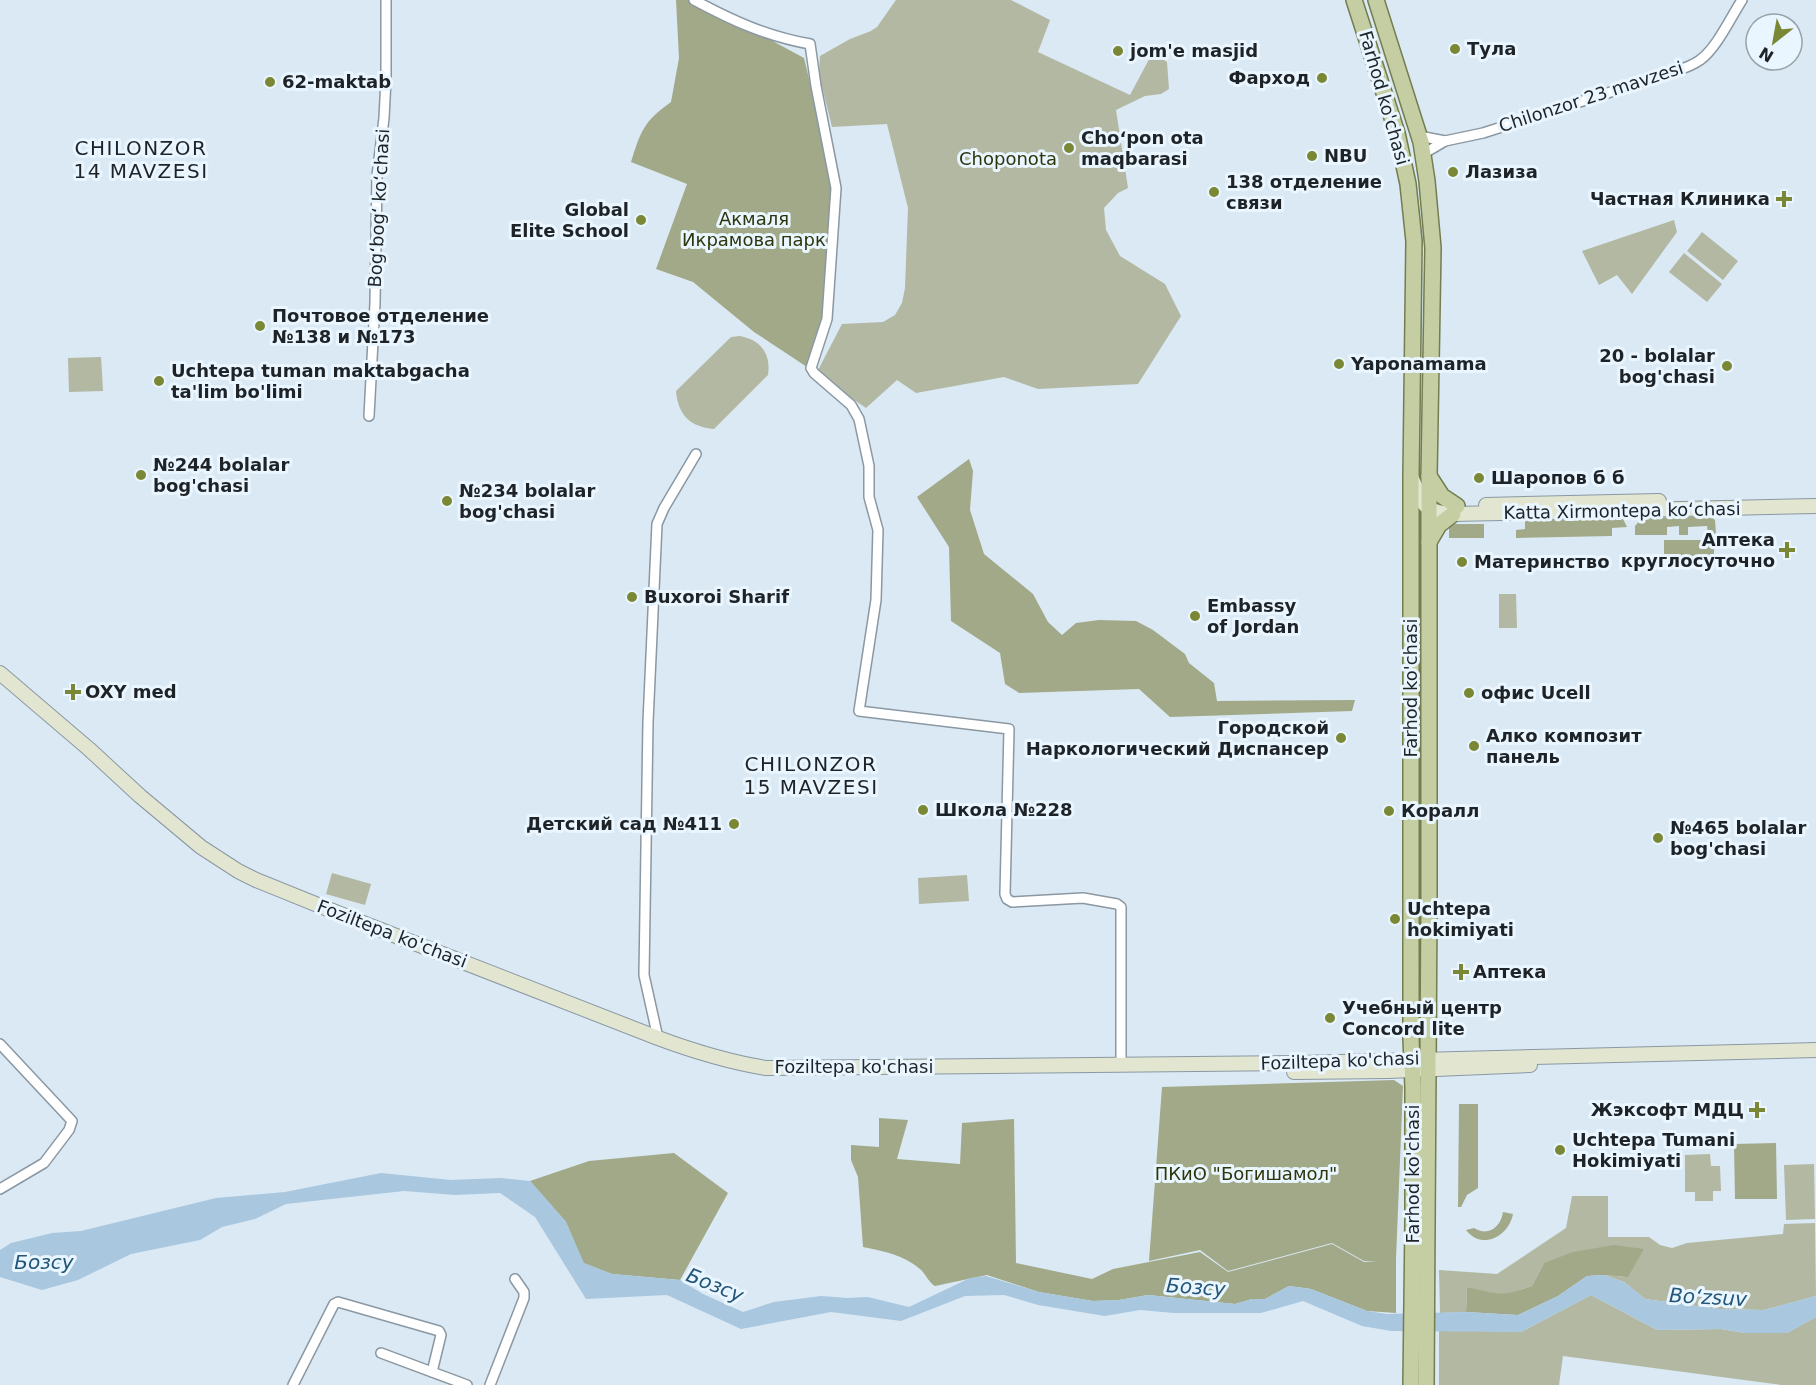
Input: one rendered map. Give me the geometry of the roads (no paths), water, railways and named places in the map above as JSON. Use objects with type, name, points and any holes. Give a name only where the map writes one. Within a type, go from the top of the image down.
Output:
[{"type":"main road","name":"Farhod ko'chasi","points":[[1354,0],[1397,133],[1412,213],[1415,261],[1411,531],[1421,1221],[1426,1385]]},
{"type":"main road","name":"Farhod ko'chasi","points":[[1376,0],[1419,136],[1433,248],[1420,1064]]},
{"type":"main road","points":[[1362,24],[1370,16],[1382,17]]},
{"type":"main road","points":[[1429,476],[1442,496],[1455,510],[1439,525],[1429,542]]},
{"type":"main road","points":[[1411,477],[1423,505],[1429,510],[1423,514],[1411,531]]},
{"type":"main road","name":"Katta Xirmontepa koʻchasi","points":[[1455,510],[1816,498]]},
{"type":"main road","name":"Katta Xirmontepa koʻchasi","points":[[1429,510],[1816,506]]},
{"type":"main road","name":"Foziltepa ko'chasi","points":[[2,680],[89,749],[201,847],[238,872],[657,1041],[725,1066],[767,1075],[885,1076],[1816,1056]]},
{"type":"main road","name":"Foziltepa ko'chasi","points":[[657,1041],[766,1068],[1420,1064],[1816,1050]]},
{"type":"main road","name":"Farhod ko'chasi","points":[[1411,1385],[1421,1221]]},
{"type":"street","name":"Bogʻbogʻ koʻchasi","points":[[369,416],[375,303],[377,176],[386,79],[386,0]]},
{"type":"street","points":[[694,0],[759,32],[810,44],[836,188],[827,319],[811,369],[851,405],[859,419],[869,466],[868,497],[878,530],[876,600],[859,711],[1009,729],[1005,894],[1012,902],[1083,898],[1117,904],[1121,907],[1121,1065]]},
{"type":"street","name":"Chilonzor 23 mavzesi","points":[[1423,154],[1445,141],[1483,133],[1531,118],[1673,72],[1696,62],[1715,42],[1742,0]]},
{"type":"street","name":"Chilonzor 23 mavzesi","points":[[1419,136],[1445,141]]},
{"type":"street","points":[[657,1041],[658,1029],[644,975],[648,722],[657,524],[696,454]]},
{"type":"street","points":[[0,1045],[72,1121],[72,1126],[44,1163],[0,1189]]},
{"type":"street","points":[[490,1385],[524,1298],[524,1292],[515,1279]]},
{"type":"street","points":[[293,1385],[334,1304],[338,1302],[439,1331],[441,1335],[432,1372]]},
{"type":"street","points":[[381,1353],[468,1385]]},
{"type":"water","name":"Бозсу","points":[[381,1173],[451,1180],[501,1178],[530,1181],[566,1222],[584,1263],[612,1274],[680,1280],[703,1294],[743,1312],[774,1302],[821,1296],[868,1297],[909,1307],[970,1278],[986,1276],[1039,1292],[1093,1301],[1119,1300],[1148,1295],[1235,1304],[1252,1299],[1265,1299],[1289,1286],[1311,1289],[1367,1311],[1387,1314],[1465,1312],[1518,1315],[1558,1296],[1587,1276],[1604,1275],[1624,1282],[1645,1299],[1719,1309],[1764,1310],[1816,1296],[1816,1317],[1787,1333],[1745,1333],[1721,1329],[1657,1330],[1591,1295],[1521,1332],[1391,1331],[1362,1326],[1303,1301],[1261,1313],[1174,1313],[1140,1310],[1105,1316],[1038,1305],[1004,1295],[965,1296],[901,1321],[831,1312],[741,1329],[667,1295],[586,1299],[535,1217],[500,1193],[455,1195],[404,1191],[286,1204],[255,1219],[222,1227],[200,1240],[131,1254],[78,1280],[42,1290],[0,1277],[0,1250],[11,1243],[52,1233],[81,1231],[216,1198],[285,1192]]},
{"type":"place","name":"Тула","points":[[1455,49]]},
{"type":"place","name":"jom'e masjid","points":[[1118,51]]},
{"type":"place","name":"Фарход","points":[[1322,78]]},
{"type":"place","name":"62-maktab","points":[[270,82]]},
{"type":"place","name":"Choʻpon ota maqbarasi","points":[[1069,148]]},
{"type":"place","name":"NBU","points":[[1312,156]]},
{"type":"place","name":"Лазиза","points":[[1453,172]]},
{"type":"place","name":"138 отделение связи","points":[[1214,192]]},
{"type":"place","name":"Частная Клиника","points":[[1784,199]]},
{"type":"place","name":"Global Elite School","points":[[641,220]]},
{"type":"place","name":"Почтовое отделение №138 и №173","points":[[260,326]]},
{"type":"place","name":"Yaponamama","points":[[1339,364]]},
{"type":"place","name":"20 - bolalar bog'chasi","points":[[1727,366]]},
{"type":"place","name":"Uchtepa tuman maktabgacha ta'lim bo'limi","points":[[159,381]]},
{"type":"place","name":"№244 bolalar bog'chasi","points":[[141,475]]},
{"type":"place","name":"Шаропов б б","points":[[1479,478]]},
{"type":"place","name":"№234 bolalar bog'chasi","points":[[447,501]]},
{"type":"place","name":"Аптека круглосуточно","points":[[1787,550]]},
{"type":"place","name":"Материнство","points":[[1462,562]]},
{"type":"place","name":"Buxoroi Sharif","points":[[632,597]]},
{"type":"place","name":"Embassy of Jordan","points":[[1195,616]]},
{"type":"place","name":"OXY med","points":[[73,692]]},
{"type":"place","name":"офис Ucell","points":[[1469,693]]},
{"type":"place","name":"Городской Наркологический Диспансер","points":[[1341,738]]},
{"type":"place","name":"Алко композит панель","points":[[1474,746]]},
{"type":"place","name":"Школа №228","points":[[923,810]]},
{"type":"place","name":"Коралл","points":[[1389,811]]},
{"type":"place","name":"Детский сад №411","points":[[734,824]]},
{"type":"place","name":"№465 bolalar bog'chasi","points":[[1658,838]]},
{"type":"place","name":"Uchtepa hokimiyati","points":[[1395,919]]},
{"type":"place","name":"Аптека","points":[[1461,972]]},
{"type":"place","name":"Учебный центр Concord lite","points":[[1330,1018]]},
{"type":"place","name":"Жэксофт МДЦ","points":[[1757,1110]]},
{"type":"place","name":"Uchtepa Tumani Hokimiyati","points":[[1560,1150]]},
{"type":"district","name":"CHILONZOR 14 MAVZESI","points":[[141,160]]},
{"type":"district","name":"CHILONZOR 15 MAVZESI","points":[[811,776]]},
{"type":"park label","name":"Choponota","points":[[1008,159]]},
{"type":"park label","name":"Акмаля Икрамова парк","points":[[754,229]]},
{"type":"park label","name":"ПКиО \"Богишамол\"","points":[[1246,1174]]},
{"type":"water label","name":"Boʻzsuv","points":[[1708,1297]]}]
